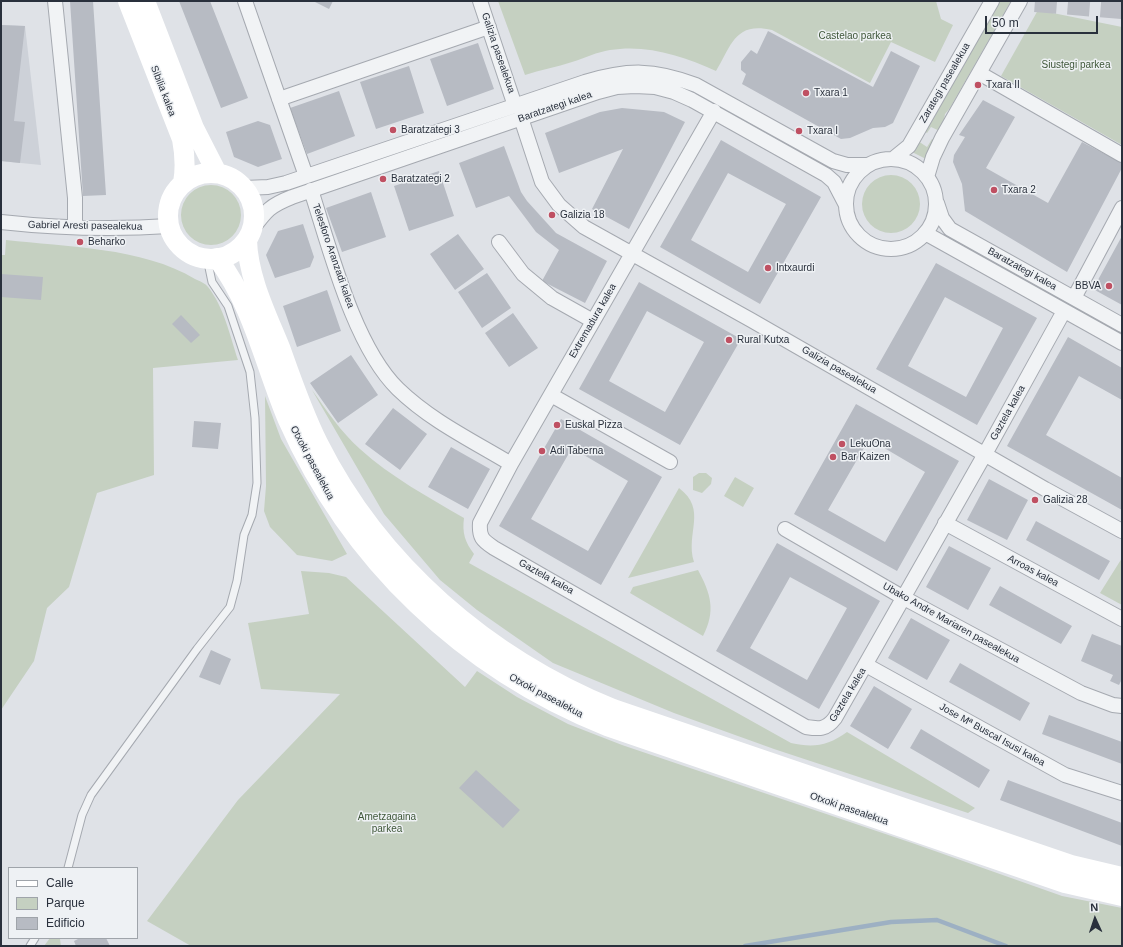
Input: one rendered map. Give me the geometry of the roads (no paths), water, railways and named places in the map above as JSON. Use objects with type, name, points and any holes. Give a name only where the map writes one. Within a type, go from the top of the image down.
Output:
[{"type":"main road","name":"Sibilia kalea","points":[[128,1],[182,139],[185,161],[183,183]]},
{"type":"main road","name":"Sibilia kalea","points":[[145,1],[194,128],[217,173]]},
{"type":"main road","points":[[204,173],[217,173],[231,177],[244,188],[253,206],[254,217],[249,236],[228,255],[212,258],[198,257],[184,250],[177,242],[169,226],[169,205],[176,190],[192,176],[204,173]]},
{"type":"main road","name":"Otxoki pasealekua","points":[[249,236],[249,267],[303,409],[326,457],[350,497],[391,551],[419,582],[466,625],[504,652],[545,678],[583,697],[613,709],[1071,865],[1122,877]]},
{"type":"main road","name":"Otxoki pasealekua","points":[[212,258],[231,277],[241,298],[288,418],[303,451],[335,506],[376,562],[406,594],[456,639],[495,668],[536,693],[606,726],[1065,883],[1122,896]]},
{"type":"street","points":[[55,1],[74,198],[75,227]]},
{"type":"street","points":[[245,1],[306,176]]},
{"type":"street","name":"Galizia pasealekua","points":[[480,1],[515,106]]},
{"type":"street","name":"Zarategi pasealekua","points":[[893,159],[909,146],[992,1]]},
{"type":"street","points":[[927,177],[933,157],[942,138],[1020,1]]},
{"type":"street","points":[[279,98],[489,27]]},
{"type":"street","name":"Baratzategi kalea","points":[[244,188],[268,187],[306,176],[601,77],[617,73],[638,72],[677,78],[696,86],[833,161],[847,165],[868,165]]},
{"type":"street","points":[[979,74],[1122,155]]},
{"type":"street","points":[[522,118],[524,112],[528,108],[594,85],[601,77]]},
{"type":"street","name":"Baratzategi kalea","points":[[249,236],[266,211],[275,204],[311,190],[598,92],[617,87],[635,86],[655,87],[674,92],[714,111],[826,175],[834,182],[846,205]]},
{"type":"street","name":"Extremadura kalea","points":[[480,533],[480,523],[511,464],[714,111]]},
{"type":"street","name":"Galizia pasealekua","points":[[522,118],[542,182],[559,205],[584,227],[1122,531]]},
{"type":"street","points":[[893,159],[914,165],[927,177],[934,189],[936,201],[935,215],[925,233],[916,242],[892,249],[877,247],[866,241],[854,229],[848,218],[846,205],[850,184],[858,173],[868,165],[875,162],[893,159]]},
{"type":"street","name":"Telesforo Aranzadi kalea","points":[[311,190],[342,286],[371,350],[389,379],[430,416],[511,464]]},
{"type":"street","name":"Baratzategi kalea","points":[[936,201],[942,218],[950,229],[1122,324]]},
{"type":"street","points":[[1074,298],[1122,208]]},
{"type":"street","name":"Gabriel Aresti pasealekua","points":[[1,222],[35,226],[75,227],[169,226]]},
{"type":"street","name":"Baratzategi kalea","points":[[925,233],[1122,343]]},
{"type":"street","points":[[499,242],[523,274],[552,298],[593,321]]},
{"type":"street","name":"Gaztela kalea","points":[[480,533],[484,541],[494,548],[806,726],[818,729],[829,726],[904,598],[1064,311]]},
{"type":"street","points":[[551,394],[670,462]]},
{"type":"street","name":"Arroas kalea","points":[[945,523],[1122,619]]},
{"type":"street","name":"Ubako Andre Mariaren pasealekua","points":[[785,529],[904,598],[1082,693],[1113,705],[1122,706]]},
{"type":"street","name":"Jose Mª Buscal Isusi kalea","points":[[866,665],[1065,775],[1122,793]]},
{"type":"lane","points":[[68,867],[82,815],[90,795],[192,655],[230,607],[237,581],[244,535],[252,515],[256,475],[255,418],[250,372],[228,306],[212,282],[212,258]]},
{"type":"waterway","points":[[745,946],[891,922],[937,920],[1006,946]]},
{"type":"tunnel","points":[[1035,1],[1122,8]]},
{"type":"place","name":"Txara II","points":[[978,85]]},
{"type":"place","name":"Txara 1","points":[[806,93]]},
{"type":"place","name":"Baratzategi 3","points":[[393,130]]},
{"type":"place","name":"Txara I","points":[[799,131]]},
{"type":"place","name":"Baratzategi 2","points":[[383,179]]},
{"type":"place","name":"Txara 2","points":[[994,190]]},
{"type":"place","name":"Galizia 18","points":[[552,215]]},
{"type":"place","name":"Beharko","points":[[80,242]]},
{"type":"place","name":"Intxaurdi","points":[[768,268]]},
{"type":"place","name":"BBVA","points":[[1109,286]]},
{"type":"place","name":"Rural Kutxa","points":[[729,340]]},
{"type":"place","name":"Euskal Pizza","points":[[557,425]]},
{"type":"place","name":"LekuOna","points":[[842,444]]},
{"type":"place","name":"Adi Taberna","points":[[542,451]]},
{"type":"place","name":"Bar Kaizen","points":[[833,457]]},
{"type":"place","name":"Galizia 28","points":[[1035,500]]},
{"type":"park label","name":"Castelao parkea","points":[[855,36]]},
{"type":"park label","name":"Siustegi parkea","points":[[1076,65]]},
{"type":"park label","name":"Ametzagaina parkea","points":[[387,822]]}]
